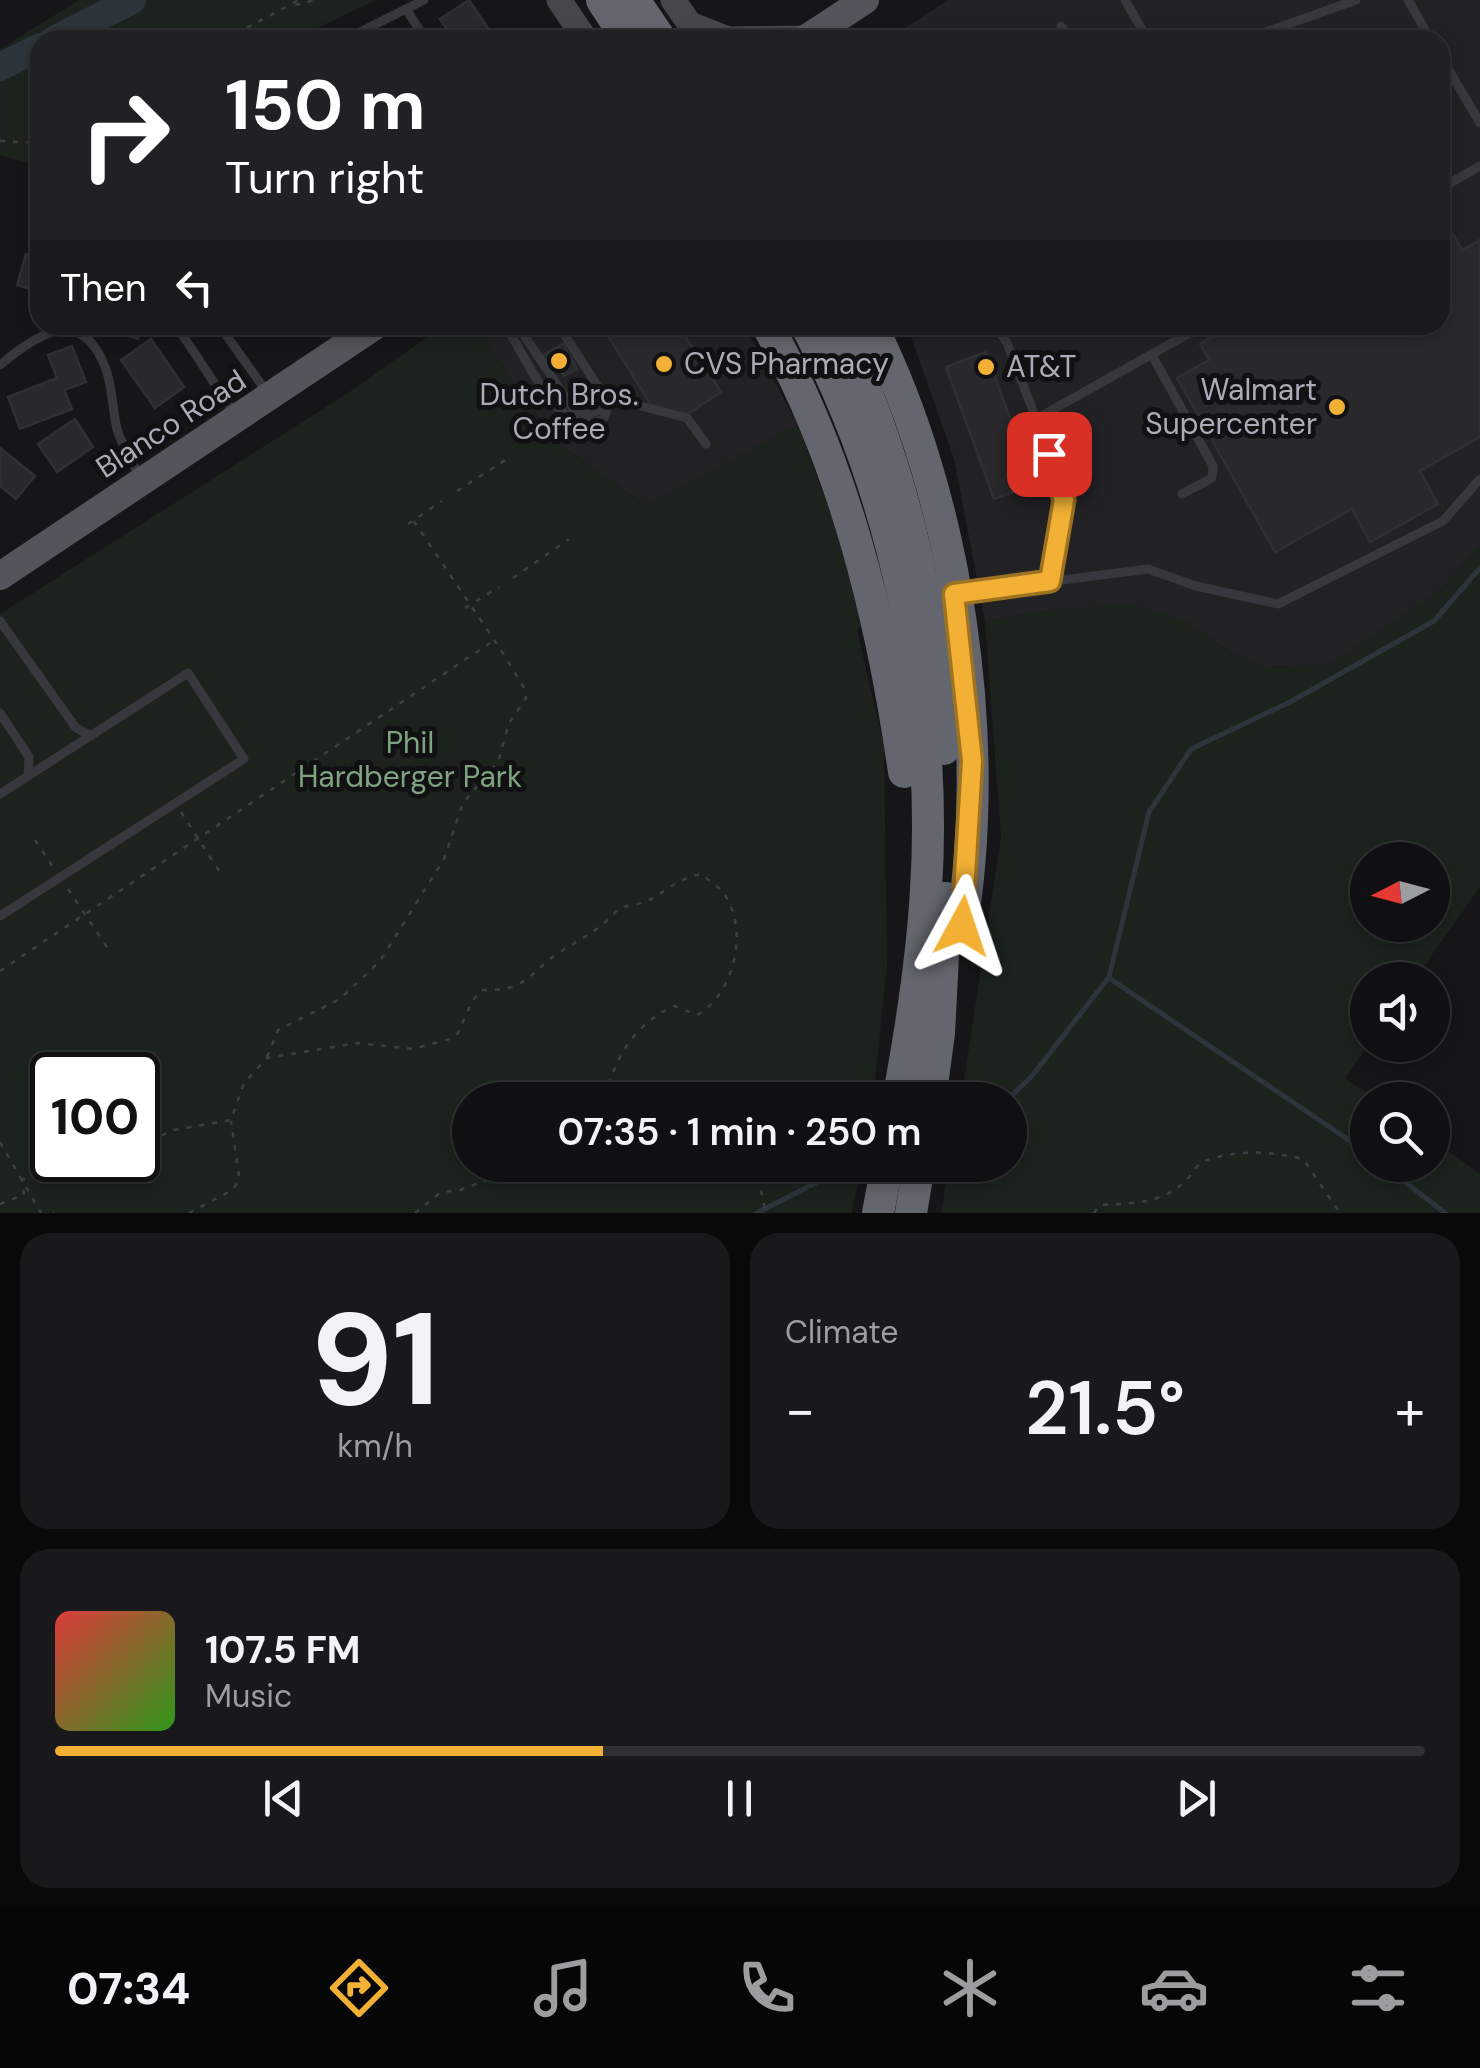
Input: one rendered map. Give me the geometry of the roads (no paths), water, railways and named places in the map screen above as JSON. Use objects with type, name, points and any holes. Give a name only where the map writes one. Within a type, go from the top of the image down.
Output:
[{"type":"highway","points":[[602,0],[622,30]]},
{"type":"highway","points":[[634,0],[654,30]]},
{"type":"highway","points":[[772,335],[823,447],[853,528],[879,627],[905,776],[917,985]]},
{"type":"highway","points":[[810,335],[853,431],[884,519],[912,656],[926,817],[926,887],[917,985],[901,1082]]},
{"type":"highway","points":[[841,335],[853,358],[906,513],[939,668],[948,853],[939,1032],[932,1082]]},
{"type":"highway","points":[[880,335],[915,431],[934,499],[954,594],[968,697],[970,834],[962,926],[939,1032]]},
{"type":"highway","points":[[878,1213],[883,1182]]},
{"type":"highway","points":[[910,1213],[916,1182]]},
{"type":"main road","points":[[819,30],[864,0]]},
{"type":"main road","name":"Blanco Road","points":[[0,576],[361,335]]},
{"type":"street","points":[[559,0],[579,30]]},
{"type":"lane","points":[[374,30],[424,0]]},
{"type":"lane","points":[[1125,0],[1142,30]]},
{"type":"lane","points":[[1271,30],[1356,0]]},
{"type":"lane","points":[[1408,0],[1425,30]]},
{"type":"lane","points":[[406,9],[420,30]]},
{"type":"lane","points":[[1061,26],[1064,30]]},
{"type":"lane","points":[[1450,72],[1480,124]]},
{"type":"lane","points":[[1450,183],[1480,166]]},
{"type":"lane","points":[[0,365],[36,335]]},
{"type":"lane","points":[[80,335],[106,369],[121,441],[142,481]]},
{"type":"lane","points":[[183,335],[238,418]]},
{"type":"lane","points":[[226,335],[271,397]]},
{"type":"lane","points":[[518,335],[574,410],[588,415],[597,411],[604,396],[564,335]]},
{"type":"lane","points":[[1002,335],[1064,500],[1050,581]]},
{"type":"lane","points":[[1036,419],[1187,335]]},
{"type":"lane","points":[[1152,355],[1214,466],[1212,478],[1182,494]]},
{"type":"lane","points":[[633,404],[688,418],[706,444]]},
{"type":"lane","points":[[954,594],[1148,568],[1196,586],[1278,604],[1443,521],[1480,479]]},
{"type":"lane","points":[[0,621],[76,728],[91,736]]},
{"type":"lane","points":[[0,794],[188,673],[244,760],[0,916]]},
{"type":"lane","points":[[0,713],[29,756],[28,776]]},
{"type":"waterway","points":[[74,30],[132,0]]},
{"type":"waterway","points":[[0,67],[30,52]]},
{"type":"waterway","points":[[1026,1082],[1109,977],[1149,812],[1191,749],[1290,702],[1434,621],[1480,568]]},
{"type":"waterway","points":[[1109,978],[1350,1141]]},
{"type":"waterway","points":[[757,1213],[817,1182]]},
{"type":"waterway","points":[[1405,1182],[1445,1213]]},
{"type":"place","name":"Dutch Bros. Coffee","points":[[559,361]]},
{"type":"place","name":"CVS Pharmacy","points":[[664,364]]},
{"type":"place","name":"AT&T","points":[[986,367]]},
{"type":"place","name":"Walmart Supercenter","points":[[1337,407]]},
{"type":"park label","name":"Phil Hardberger Park","points":[[410,760]]}]
